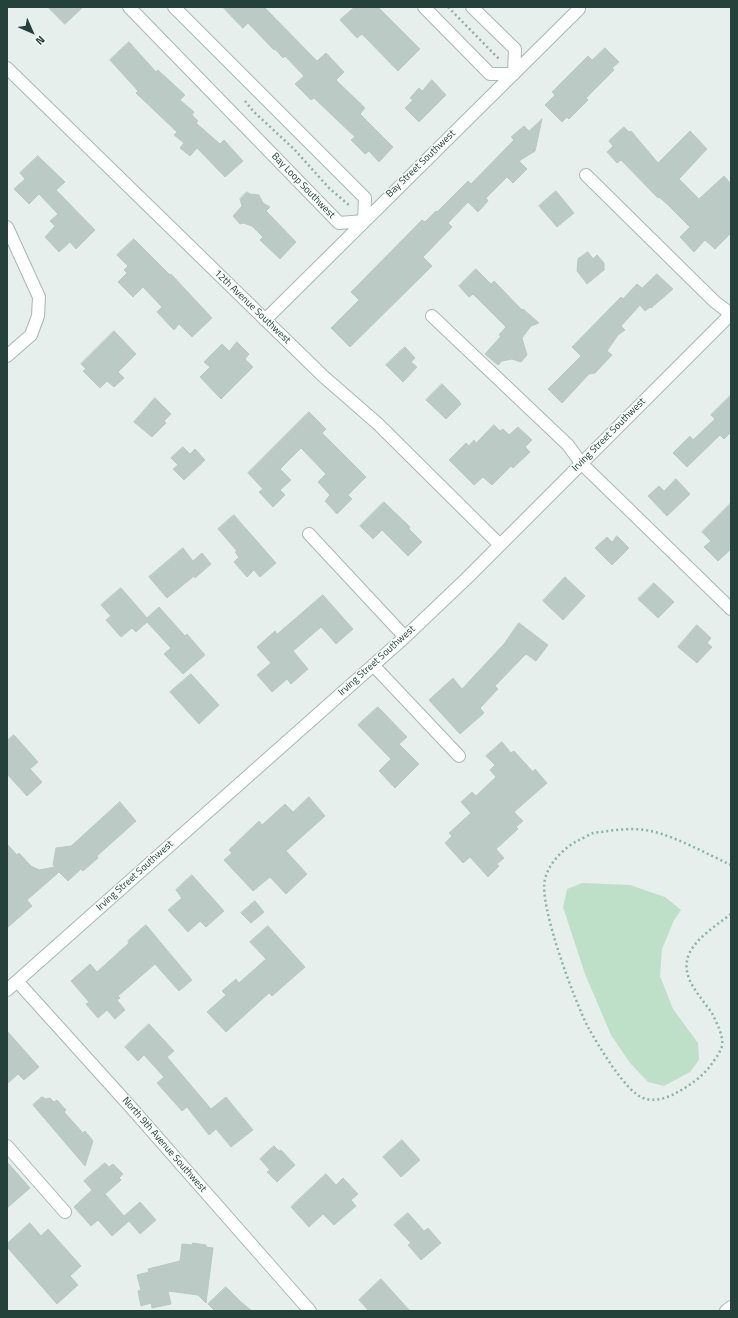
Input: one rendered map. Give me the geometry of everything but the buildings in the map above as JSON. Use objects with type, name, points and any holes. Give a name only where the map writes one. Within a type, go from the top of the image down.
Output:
[{"type":"street","name":"Bay Loop Southwest","points":[[129,7],[339,223],[364,221]]},
{"type":"street","points":[[174,7],[365,198],[364,221]]},
{"type":"street","points":[[424,7],[490,74],[514,74],[515,50],[472,7]]},
{"type":"street","name":"Bay Street Southwest","points":[[265,320],[579,10]]},
{"type":"street","name":"12th Avenue Southwest","points":[[7,68],[323,376],[378,424],[499,544]]},
{"type":"street","points":[[586,175],[715,302],[731,314]]},
{"type":"street","points":[[7,227],[39,297],[38,316],[31,335],[7,356]]},
{"type":"street","name":"Irving Street Southwest","points":[[7,990],[405,637],[466,579],[499,544],[731,314]]},
{"type":"street","points":[[432,316],[568,445],[581,463],[731,609]]},
{"type":"street","points":[[309,534],[405,637]]},
{"type":"street","points":[[373,665],[459,756]]},
{"type":"street","name":"North 9th Avenue Southwest","points":[[18,981],[310,1311]]},
{"type":"street","points":[[7,1146],[66,1212]]},
{"type":"street","points":[[726,1311],[731,1307]]},
{"type":"path","points":[[448,7],[502,62]]},
{"type":"path","points":[[241,95],[253,111],[294,149],[329,188],[353,209]]},
{"type":"path","points":[[731,866],[684,844],[650,831],[623,829],[593,833],[570,845],[553,861],[544,879],[545,899],[552,932],[570,983],[588,1026],[617,1074],[634,1092],[643,1098],[654,1100],[664,1099],[687,1087],[708,1068],[718,1056],[722,1045],[721,1035],[713,1015],[689,980],[686,966],[689,954],[697,943],[715,926],[731,914]]},
{"type":"green space","points":[[582,883],[630,885],[665,897],[681,910],[674,920],[662,949],[660,976],[673,1009],[698,1043],[699,1060],[690,1072],[664,1086],[648,1082],[630,1063],[611,1035],[585,974],[563,907],[567,889]]}]
